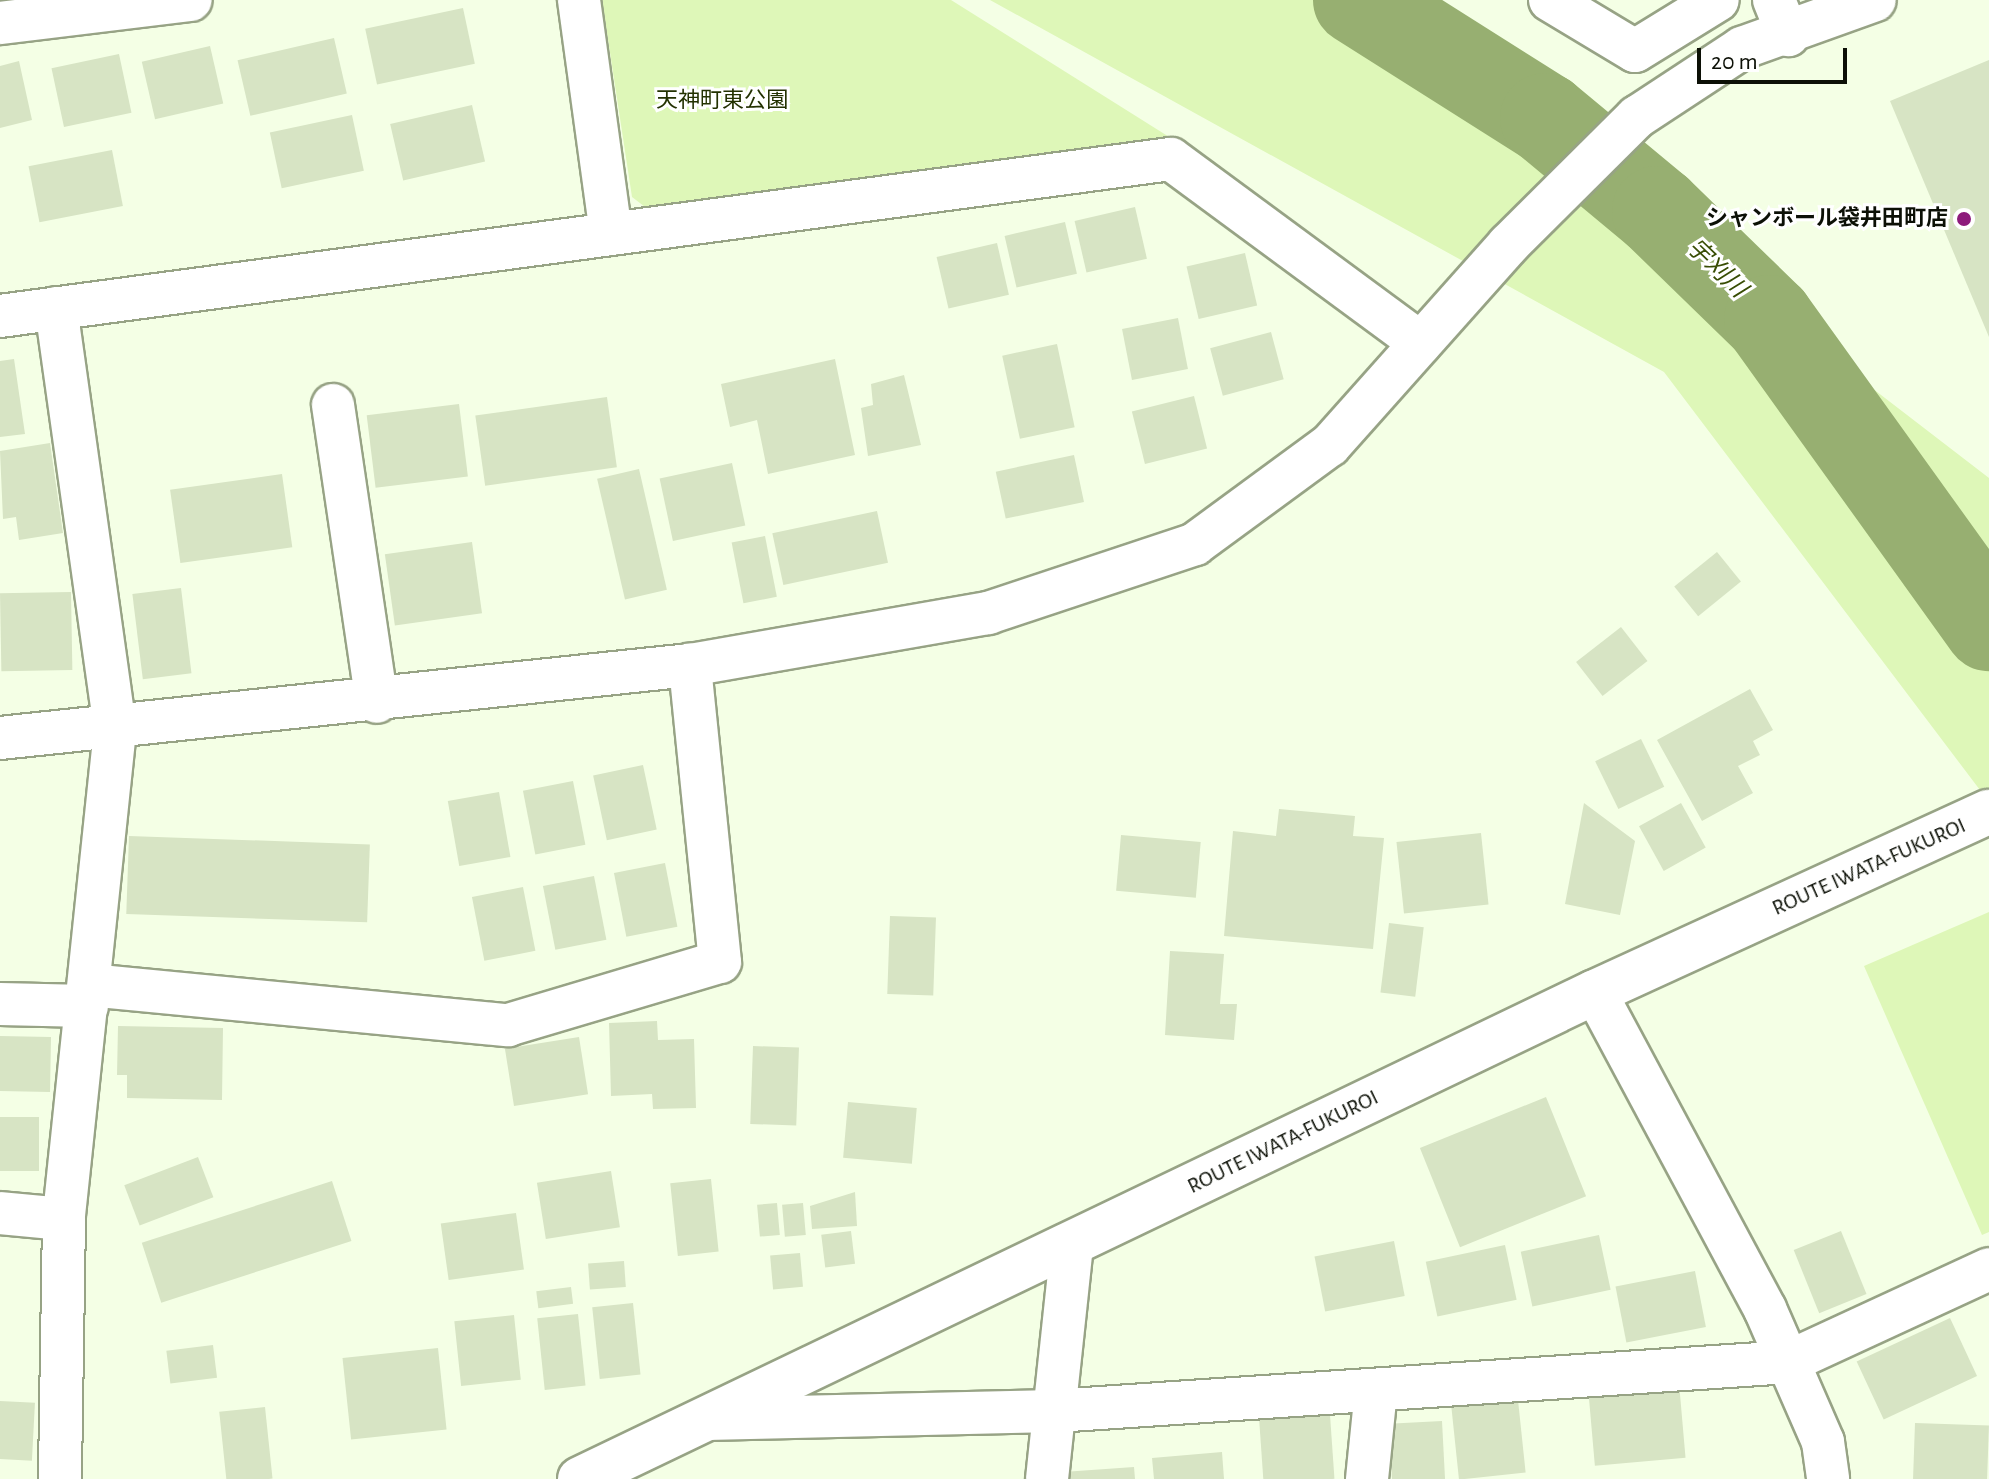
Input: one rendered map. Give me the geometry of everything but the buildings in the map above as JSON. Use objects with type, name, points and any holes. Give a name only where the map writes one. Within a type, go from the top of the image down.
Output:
[{"type":"main road","name":"ROUTE IWATA-FUKUROI","points":[[580,1479],[1595,992],[1987,813]]},
{"type":"street","points":[[0,23],[191,0]]},
{"type":"street","points":[[579,0],[611,234]]},
{"type":"street","points":[[1550,0],[1635,51],[1718,0]]},
{"type":"street","points":[[0,738],[115,730],[690,665],[988,613],[1195,544],[1330,445],[1508,245],[1637,117],[1742,48],[1781,18],[1875,0]]},
{"type":"street","points":[[0,316],[1171,159],[1421,343]]},
{"type":"street","points":[[56,308],[115,730],[64,1219],[60,1479]]},
{"type":"street","points":[[333,405],[377,702]]},
{"type":"street","points":[[0,1004],[88,996],[508,1025],[720,962],[690,665]]},
{"type":"street","points":[[1595,992],[1788,1362],[1823,1442],[1828,1479]]},
{"type":"street","points":[[0,1213],[64,1219]]},
{"type":"street","points":[[1047,1479],[1072,1244]]},
{"type":"street","points":[[706,1419],[1055,1411],[1788,1362],[1989,1269]]},
{"type":"street","points":[[1367,1479],[1376,1391]]},
{"type":"green space","name":"天神町東公園","points":[[602,0],[951,0],[1174,140],[653,213],[632,197]]},
{"type":"green space","points":[[990,0],[1367,0],[1989,478],[1989,802],[1664,372]]},
{"type":"green space","points":[[1989,912],[1989,1232],[1982,1235],[1864,966]]},
{"type":"waterway","name":"宇刈川","points":[[1358,0],[1545,118],[1657,211],[1769,320],[1989,626]]},
{"type":"place","name":"シャンボール袋井田町店","points":[[1964,219]]}]
